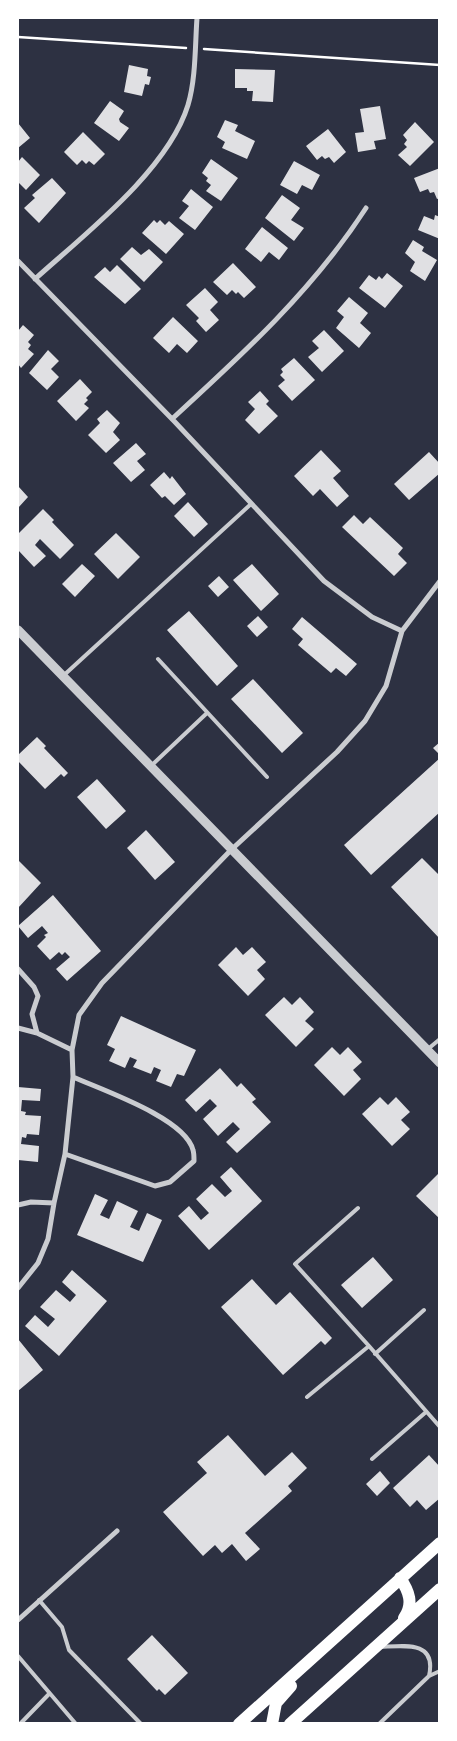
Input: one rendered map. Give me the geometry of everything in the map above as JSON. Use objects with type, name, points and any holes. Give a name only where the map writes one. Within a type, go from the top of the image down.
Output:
[{"type":"main road","points":[[239,1724],[440,1543]]},
{"type":"main road","points":[[398,1626],[408,1613],[410,1602],[408,1590],[400,1578]]},
{"type":"main road","points":[[290,1724],[440,1589]]},
{"type":"main road","points":[[272,1724],[276,1703],[349,1624]]},
{"type":"street","points":[[36,279],[131,190],[157,162],[169,145],[188,105],[197,18]]},
{"type":"street","points":[[172,419],[289,308],[323,267],[366,208]]},
{"type":"street","points":[[18,261],[172,419],[324,581],[372,617],[402,631]]},
{"type":"street","points":[[18,1288],[38,1264],[48,1239],[64,1154],[73,1077],[72,1050],[79,1015],[102,983],[231,850],[337,752],[365,721],[386,686],[402,631],[440,582]]},
{"type":"street","points":[[18,630],[440,1064]]},
{"type":"street","points":[[18,969],[34,987],[38,996],[32,1014],[37,1034]]},
{"type":"street","points":[[18,1028],[37,1034],[72,1050]]},
{"type":"street","points":[[64,1154],[155,1186],[170,1182],[194,1161],[193,1148],[180,1132],[160,1115],[73,1077]]},
{"type":"street","points":[[18,1205],[31,1202],[54,1204]]},
{"type":"street","points":[[18,1620],[117,1530]]},
{"type":"lane","points":[[62,677],[251,504]]},
{"type":"lane","points":[[158,659],[266,777]]},
{"type":"lane","points":[[150,767],[207,714]]},
{"type":"lane","points":[[427,1050],[440,1039]]},
{"type":"lane","points":[[358,1208],[296,1264],[440,1427]]},
{"type":"lane","points":[[375,1354],[424,1310]]},
{"type":"lane","points":[[307,1397],[369,1346]]},
{"type":"lane","points":[[372,1459],[426,1412]]},
{"type":"lane","points":[[40,1600],[62,1627],[68,1650],[141,1724]]},
{"type":"lane","points":[[376,1647],[419,1648],[428,1656],[431,1668],[429,1676]]},
{"type":"lane","points":[[18,1656],[76,1724]]},
{"type":"lane","points":[[379,1724],[429,1676],[440,1671]]},
{"type":"lane","points":[[20,1724],[49,1694]]},
{"type":"path","points":[[18,37],[440,65]]},
{"type":"building","points":[[129,65],[148,69],[147,76],[151,77],[149,85],[145,84],[142,96],[124,92]]},
{"type":"building","points":[[235,69],[275,70],[273,102],[252,101],[253,91],[247,91],[247,88],[235,88]]},
{"type":"building","points":[[110,101],[124,111],[119,119],[120,122],[129,128],[119,141],[94,123]]},
{"type":"building","points":[[380,106],[386,139],[374,141],[376,149],[358,152],[355,133],[364,132],[360,109]]},
{"type":"building","points":[[225,120],[238,125],[235,131],[255,141],[247,159],[222,148],[225,142],[217,137]]},
{"type":"building","points":[[415,122],[434,142],[410,166],[398,155],[407,147],[404,144],[407,140],[403,135]]},
{"type":"building","points":[[18,123],[30,138],[18,148]]},
{"type":"building","points":[[328,129],[346,152],[334,163],[329,157],[325,159],[322,156],[317,160],[306,146]]},
{"type":"building","points":[[83,132],[105,154],[94,165],[89,161],[86,164],[82,160],[77,165],[64,152]]},
{"type":"building","points":[[22,157],[40,175],[26,190],[18,182],[18,162]]},
{"type":"building","points":[[211,159],[238,178],[221,201],[206,191],[211,185],[206,181],[208,178],[202,173]]},
{"type":"building","points":[[294,161],[320,175],[312,190],[302,185],[297,194],[280,185]]},
{"type":"building","points":[[440,168],[440,198],[437,199],[434,192],[430,193],[428,189],[420,192],[414,178]]},
{"type":"building","points":[[52,178],[66,193],[39,223],[24,208],[35,198],[32,195]]},
{"type":"building","points":[[191,189],[213,207],[195,230],[179,218],[189,206],[182,201]]},
{"type":"building","points":[[282,195],[300,208],[291,220],[304,228],[294,241],[265,218]]},
{"type":"building","points":[[435,215],[440,217],[440,239],[418,230],[424,216],[434,220]]},
{"type":"building","points":[[154,220],[157,223],[160,220],[165,225],[169,221],[184,234],[166,254],[142,233]]},
{"type":"building","points":[[262,227],[288,248],[279,260],[269,252],[261,262],[245,249]]},
{"type":"building","points":[[413,240],[424,247],[422,251],[437,260],[425,281],[410,271],[415,262],[405,253]]},
{"type":"building","points":[[132,247],[141,255],[149,249],[163,262],[144,282],[120,259]]},
{"type":"building","points":[[233,263],[256,287],[244,298],[238,292],[236,294],[232,290],[227,295],[213,282]]},
{"type":"building","points":[[117,265],[141,289],[125,304],[94,277],[105,267],[110,272]]},
{"type":"building","points":[[387,273],[403,286],[385,308],[359,288],[369,275],[376,280],[379,276],[382,279]]},
{"type":"building","points":[[205,288],[218,302],[210,310],[219,320],[206,332],[196,321],[199,318],[186,305]]},
{"type":"building","points":[[349,297],[368,313],[360,323],[371,333],[359,348],[336,328],[344,317],[337,311]]},
{"type":"building","points":[[173,317],[198,341],[187,353],[177,344],[169,353],[153,338]]},
{"type":"building","points":[[23,325],[34,335],[28,342],[31,345],[28,349],[34,354],[21,368],[18,364],[18,331]]},
{"type":"building","points":[[324,330],[344,351],[322,372],[308,357],[319,348],[312,341]]},
{"type":"building","points":[[48,350],[59,361],[51,369],[59,377],[47,390],[29,373]]},
{"type":"building","points":[[294,358],[315,380],[292,401],[278,386],[285,380],[280,375],[283,372],[281,369]]},
{"type":"building","points":[[80,379],[92,392],[86,398],[88,400],[84,404],[89,408],[76,421],[57,401]]},
{"type":"building","points":[[260,391],[269,401],[266,404],[278,416],[259,434],[245,420],[255,409],[248,402]]},
{"type":"building","points":[[107,410],[120,423],[113,432],[120,440],[106,453],[88,435],[100,423],[97,419]]},
{"type":"building","points":[[136,443],[146,454],[137,461],[145,470],[131,482],[113,463]]},
{"type":"building","points":[[321,450],[341,471],[333,478],[349,496],[337,507],[320,489],[313,496],[294,476]]},
{"type":"building","points":[[429,452],[440,464],[440,473],[409,500],[394,484]]},
{"type":"building","points":[[164,472],[170,479],[172,476],[186,494],[174,505],[165,496],[162,498],[150,485]]},
{"type":"building","points":[[18,486],[28,497],[18,508]]},
{"type":"building","points":[[188,502],[208,524],[194,537],[174,516]]},
{"type":"building","points":[[43,509],[54,520],[52,522],[74,545],[60,559],[40,539],[35,545],[46,556],[34,567],[18,550],[18,534]]},
{"type":"building","points":[[354,515],[363,524],[370,517],[403,548],[398,554],[407,563],[394,576],[342,527]]},
{"type":"building","points":[[116,533],[140,557],[118,579],[94,554]]},
{"type":"building","points":[[82,564],[95,576],[75,597],[62,584]]},
{"type":"building","points":[[252,564],[279,594],[261,611],[233,580]]},
{"type":"building","points":[[219,576],[229,587],[218,597],[208,586]]},
{"type":"building","points":[[189,611],[238,666],[217,686],[167,630]]},
{"type":"building","points":[[258,616],[268,627],[257,637],[247,626]]},
{"type":"building","points":[[302,617],[357,664],[346,676],[336,668],[331,673],[298,645],[303,639],[292,629]]},
{"type":"building","points":[[253,679],[303,733],[282,753],[231,699]]},
{"type":"building","points":[[37,737],[46,746],[44,748],[68,773],[64,777],[61,774],[45,789],[18,761],[18,755]]},
{"type":"building","points":[[440,742],[440,755],[433,748]]},
{"type":"building","points":[[440,758],[440,812],[371,875],[344,845]]},
{"type":"building","points":[[97,779],[126,811],[106,829],[77,797]]},
{"type":"building","points":[[146,830],[175,862],[155,880],[127,848]]},
{"type":"building","points":[[422,858],[440,876],[440,939],[391,887]]},
{"type":"building","points":[[18,860],[41,883],[18,908]]},
{"type":"building","points":[[53,895],[101,951],[67,981],[56,969],[70,957],[65,952],[62,955],[59,952],[50,960],[37,946],[46,937],[44,935],[48,933],[42,926],[28,938],[18,926]]},
{"type":"building","points":[[236,947],[243,955],[252,947],[266,962],[257,970],[265,979],[248,996],[218,965]]},
{"type":"building","points":[[284,997],[292,1005],[300,997],[314,1012],[305,1021],[314,1029],[296,1047],[265,1015]]},
{"type":"building","points":[[121,1016],[196,1050],[184,1076],[177,1074],[171,1087],[156,1081],[161,1070],[154,1067],[151,1074],[133,1067],[137,1060],[130,1057],[125,1068],[109,1061],[115,1049],[107,1045]]},
{"type":"building","points":[[332,1047],[340,1055],[348,1047],[362,1062],[353,1070],[361,1079],[344,1096],[314,1065]]},
{"type":"building","points":[[220,1068],[237,1087],[241,1083],[256,1099],[252,1102],[271,1122],[237,1153],[226,1142],[240,1129],[233,1122],[218,1136],[203,1119],[217,1106],[210,1099],[196,1112],[185,1100]]},
{"type":"building","points":[[18,1087],[41,1089],[40,1101],[22,1100],[21,1111],[26,1112],[25,1115],[41,1116],[39,1135],[27,1134],[26,1138],[22,1137],[21,1144],[39,1146],[38,1162],[18,1160]]},
{"type":"building","points":[[380,1097],[388,1105],[396,1097],[410,1112],[401,1120],[410,1129],[392,1146],[362,1114]]},
{"type":"building","points":[[231,1167],[262,1201],[209,1250],[178,1216],[189,1206],[201,1220],[209,1213],[196,1199],[212,1184],[225,1197],[232,1191],[220,1177]]},
{"type":"building","points":[[440,1172],[440,1219],[416,1196]]},
{"type":"building","points":[[95,1194],[108,1200],[100,1215],[109,1219],[117,1201],[138,1211],[130,1227],[139,1231],[147,1213],[162,1220],[143,1262],[77,1235]]},
{"type":"building","points":[[373,1257],[393,1280],[362,1308],[341,1285]]},
{"type":"building","points":[[72,1270],[107,1301],[59,1356],[25,1326],[35,1315],[48,1327],[55,1319],[40,1307],[56,1290],[70,1302],[76,1295],[62,1282]]},
{"type":"building","points":[[252,1279],[276,1305],[290,1292],[332,1338],[325,1345],[321,1341],[283,1375],[221,1307]]},
{"type":"building","points":[[18,1339],[43,1370],[18,1391]]},
{"type":"building","points":[[228,1435],[265,1476],[292,1452],[307,1468],[288,1486],[292,1491],[245,1533],[260,1549],[246,1561],[232,1544],[222,1553],[215,1545],[203,1556],[163,1512],[207,1473],[197,1462]]},
{"type":"building","points":[[429,1455],[440,1467],[440,1498],[426,1510],[417,1500],[410,1507],[393,1488]]},
{"type":"building","points":[[380,1471],[390,1483],[377,1496],[366,1484]]},
{"type":"building","points":[[152,1635],[188,1673],[165,1695],[159,1689],[157,1691],[127,1659]]}]
